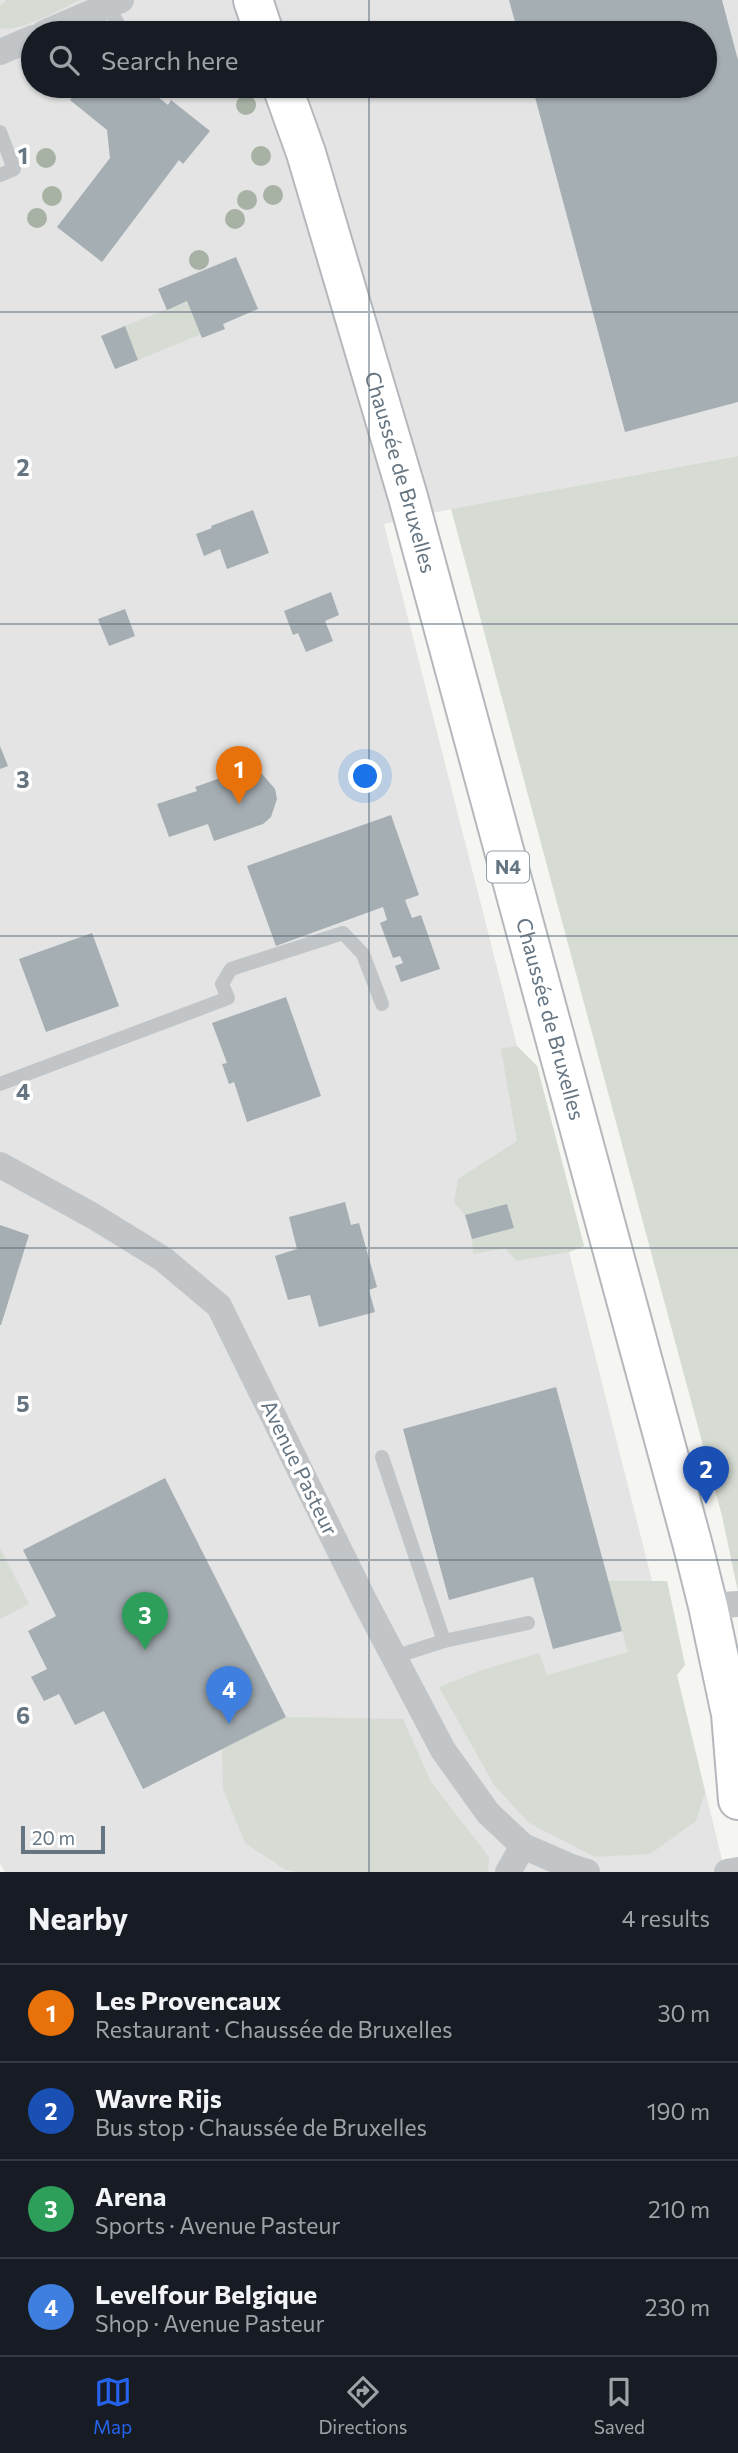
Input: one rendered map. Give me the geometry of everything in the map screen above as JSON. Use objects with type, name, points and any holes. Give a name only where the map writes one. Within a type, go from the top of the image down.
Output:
[{"type":"main road","points":[[253,0],[260,21]]},
{"type":"main road","name":"Chaussée de Bruxelles","points":[[286,98],[306,153],[408,497],[723,1605],[738,1800]]},
{"type":"street","points":[[72,21],[114,3]]},
{"type":"street","points":[[0,52],[21,43]]},
{"type":"street","name":"Avenue Pasteur","points":[[0,1165],[93,1216],[163,1259],[219,1306],[443,1750],[488,1814],[523,1846],[587,1872]]},
{"type":"street","points":[[508,1872],[523,1846]]},
{"type":"street","points":[[727,1872],[738,1870]]},
{"type":"lane","points":[[114,3],[119,21]]},
{"type":"lane","points":[[0,132],[14,169],[0,175]]},
{"type":"lane","points":[[0,1084],[228,998],[222,984],[231,969],[343,933],[363,954],[382,1004]]},
{"type":"lane","points":[[382,1457],[444,1641]]},
{"type":"lane","points":[[394,1657],[444,1641],[528,1623]]},
{"type":"shaded area","points":[[0,0],[738,0],[738,456],[384,524],[517,1046],[537,1066],[584,1246],[569,1252],[652,1581],[667,1581],[685,1665],[677,1675],[725,1872],[5,1872],[0,1863]]},
{"type":"shaded area","points":[[80,0],[36,21],[21,21],[21,26],[0,28],[0,5],[5,2]]},
{"type":"shaded area","points":[[187,301],[201,334],[138,360],[125,326]]},
{"type":"shaded area","points":[[738,456],[738,1592],[722,1516],[451,509]]},
{"type":"shaded area","points":[[517,1046],[537,1066],[584,1246],[569,1252],[516,1261],[505,1248],[473,1254],[472,1239],[513,1228],[465,1215],[454,1203],[458,1179],[517,1141],[501,1049]]},
{"type":"shaded area","points":[[0,1548],[29,1604],[0,1619]]},
{"type":"shaded area","points":[[608,1581],[667,1581],[685,1665],[677,1675],[705,1792],[696,1821],[650,1854],[595,1857],[529,1823],[494,1785],[439,1687],[479,1671],[539,1653],[547,1675],[628,1652]]},
{"type":"shaded area","points":[[286,1717],[403,1719],[431,1782],[489,1857],[488,1872],[297,1872],[286,1870],[245,1843],[223,1789],[222,1749]]},
{"type":"building","points":[[509,0],[722,0],[738,60],[738,402],[625,432],[535,98],[717,98],[717,21],[515,21]]},
{"type":"building","points":[[159,98],[168,105],[171,100],[210,131],[183,164],[179,160],[102,262],[57,227],[110,158],[107,130],[70,100]]},
{"type":"building","points":[[236,257],[258,309],[223,324],[225,329],[202,338],[187,301],[167,310],[158,289]]},
{"type":"building","points":[[125,326],[138,360],[115,369],[101,336]]},
{"type":"building","points":[[253,510],[269,553],[227,569],[220,549],[204,556],[196,534]]},
{"type":"building","points":[[331,592],[339,615],[325,621],[333,641],[306,652],[298,633],[293,635],[284,611]]},
{"type":"building","points":[[125,609],[135,636],[109,646],[98,619]]},
{"type":"building","points":[[0,746],[8,766],[0,769]]},
{"type":"building","points":[[243,770],[262,774],[275,789],[277,799],[271,817],[263,824],[214,841],[208,824],[169,837],[157,804],[197,791],[195,787]]},
{"type":"building","points":[[391,815],[419,895],[405,900],[412,918],[421,915],[440,969],[401,982],[395,966],[403,963],[400,956],[393,958],[380,923],[387,920],[383,907],[276,946],[247,866]]},
{"type":"building","points":[[92,933],[119,1006],[46,1032],[19,959]]},
{"type":"building","points":[[286,997],[321,1096],[247,1122],[234,1082],[229,1084],[222,1064],[227,1063],[212,1023]]},
{"type":"building","points":[[345,1202],[351,1225],[359,1223],[377,1287],[369,1290],[375,1312],[319,1327],[310,1295],[288,1300],[275,1256],[297,1249],[289,1217]]},
{"type":"building","points":[[507,1204],[514,1228],[472,1239],[465,1215]]},
{"type":"building","points":[[0,1225],[29,1235],[1,1325],[0,1325]]},
{"type":"building","points":[[556,1387],[622,1631],[553,1649],[533,1577],[449,1600],[403,1429]]},
{"type":"building","points":[[165,1478],[286,1717],[143,1789],[104,1711],[75,1725],[59,1694],[44,1701],[31,1677],[47,1669],[28,1631],[56,1616],[23,1550]]},
{"type":"place","name":"Les Provencaux","points":[[239,804]]},
{"type":"place","name":"Wavre Rijs","points":[[706,1504]]},
{"type":"place","name":"Arena","points":[[145,1650]]},
{"type":"place","name":"Levelfour Belgique","points":[[229,1724]]}]
